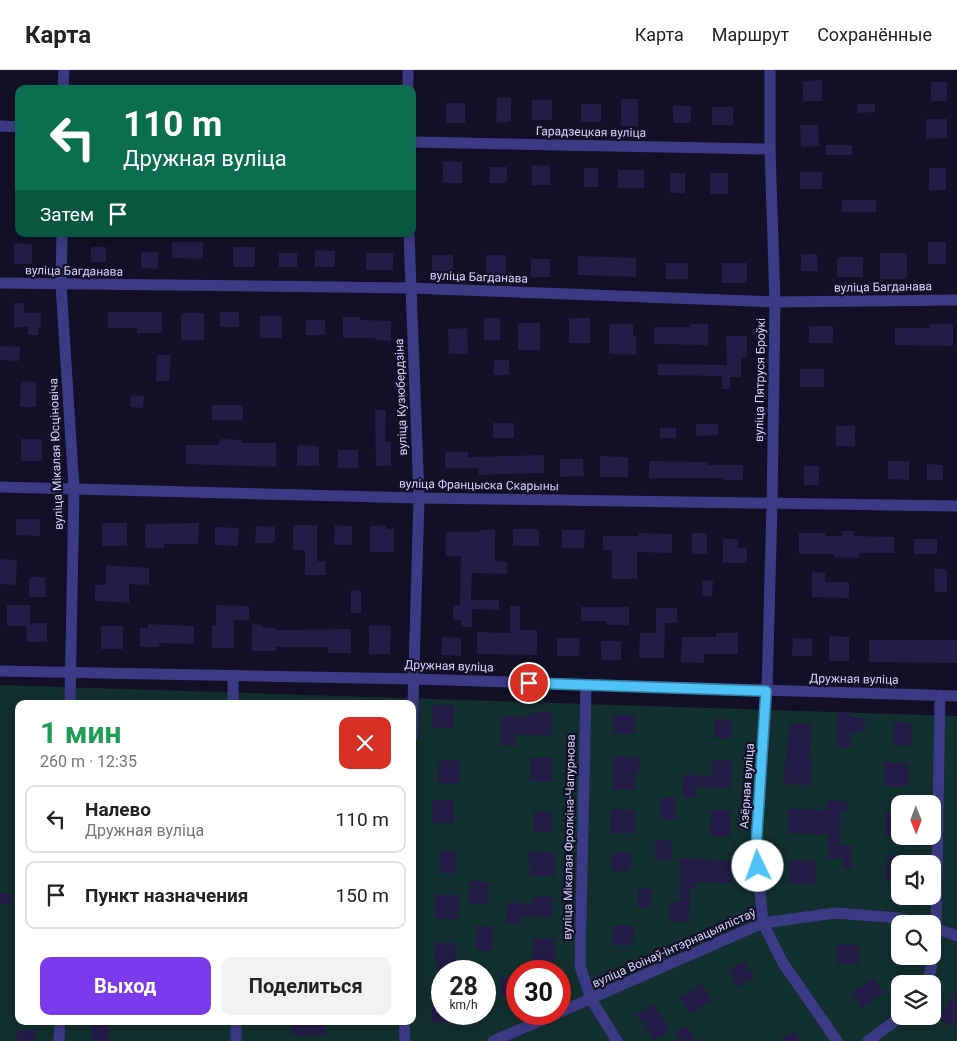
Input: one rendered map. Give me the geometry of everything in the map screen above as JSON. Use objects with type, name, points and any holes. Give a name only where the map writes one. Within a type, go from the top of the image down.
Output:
[{"type":"street","points":[[63,85],[64,70]]},
{"type":"street","points":[[408,70],[408,85]]},
{"type":"street","name":"вуліца Пятруся Броўкі","points":[[766,691],[772,505],[775,302],[770,149],[770,70]]},
{"type":"street","points":[[0,126],[15,127]]},
{"type":"street","name":"Гарадзецкая вуліца","points":[[416,142],[770,149]]},
{"type":"street","name":"вуліца Мікалая Юсціновіча","points":[[62,237],[61,285],[74,488],[70,700]]},
{"type":"street","name":"вуліца Кузюбердзіна","points":[[409,237],[419,498],[413,700]]},
{"type":"street","name":"вуліца Багданава","points":[[0,283],[410,288],[775,302],[957,300]]},
{"type":"street","name":"вуліца Францыска Скарыны","points":[[0,486],[419,498],[772,505],[957,506]]},
{"type":"street","name":"Дружная вуліца","points":[[0,672],[414,678],[957,696]]},
{"type":"street","points":[[233,676],[233,700]]},
{"type":"street","name":"вуліца Мікалая Фролкіна-Чапурнова","points":[[586,685],[580,966],[591,999],[617,1041]]},
{"type":"street","name":"Азёрная вуліца","points":[[766,691],[756,848],[763,923],[783,963],[837,1041]]},
{"type":"street","points":[[934,915],[940,695]]},
{"type":"street","name":"вуліца Воінаў-інтэрнацыялістаў","points":[[571,1007],[763,923],[835,913],[891,917]]},
{"type":"street","points":[[941,930],[957,936]]},
{"type":"street","points":[[868,1041],[891,1024]]},
{"type":"street","points":[[59,1041],[60,1025]]},
{"type":"street","points":[[236,1025],[236,1041]]},
{"type":"street","points":[[404,1025],[405,1041]]},
{"type":"street","points":[[493,1041],[530,1025]]},
{"type":"green space","points":[[0,685],[957,716],[957,1041],[0,1041]]},
{"type":"building","points":[[822,80],[822,101],[803,101],[803,81]]},
{"type":"building","points":[[931,82],[947,82],[947,101],[931,101]]},
{"type":"building","points":[[497,98],[511,98],[511,122],[496,123]]},
{"type":"building","points":[[621,99],[638,99],[638,126],[621,126]]},
{"type":"building","points":[[532,100],[552,100],[552,120],[532,120]]},
{"type":"building","points":[[446,103],[465,103],[465,123],[446,123]]},
{"type":"building","points":[[581,104],[601,104],[601,122],[581,122]]},
{"type":"building","points":[[857,104],[875,104],[875,112],[858,113]]},
{"type":"building","points":[[673,106],[691,106],[691,123],[673,123]]},
{"type":"building","points":[[712,107],[733,107],[733,125],[712,125]]},
{"type":"building","points":[[926,119],[947,119],[947,138],[926,139]]},
{"type":"building","points":[[800,125],[818,125],[819,146],[801,147]]},
{"type":"building","points":[[826,145],[852,145],[852,155],[826,155]]},
{"type":"building","points":[[443,161],[462,162],[462,183],[443,183]]},
{"type":"building","points":[[532,165],[550,166],[550,185],[532,185]]},
{"type":"building","points":[[490,167],[507,167],[507,183],[489,183]]},
{"type":"building","points":[[584,168],[598,168],[598,187],[584,187]]},
{"type":"building","points":[[929,168],[946,168],[946,190],[929,190]]},
{"type":"building","points":[[618,170],[644,170],[644,188],[618,188]]},
{"type":"building","points":[[800,172],[822,172],[822,189],[800,189]]},
{"type":"building","points":[[670,173],[685,173],[685,193],[670,193]]},
{"type":"building","points":[[710,173],[728,173],[728,194],[710,194]]},
{"type":"building","points":[[842,200],[876,200],[876,212],[842,212]]},
{"type":"building","points":[[172,242],[203,242],[203,259],[172,258]]},
{"type":"building","points":[[928,242],[946,242],[946,264],[928,264]]},
{"type":"building","points":[[14,243],[32,244],[32,264],[14,264]]},
{"type":"building","points":[[91,247],[106,247],[106,262],[91,262]]},
{"type":"building","points":[[233,247],[255,247],[255,267],[233,267]]},
{"type":"building","points":[[315,250],[335,251],[335,267],[315,267]]},
{"type":"building","points":[[141,252],[158,252],[158,269],[141,268]]},
{"type":"building","points":[[279,253],[297,253],[297,267],[279,267]]},
{"type":"building","points":[[366,253],[393,253],[393,270],[366,270]]},
{"type":"building","points":[[880,253],[907,253],[907,279],[880,279]]},
{"type":"building","points":[[801,254],[817,254],[818,271],[801,271]]},
{"type":"building","points":[[432,255],[453,255],[453,277],[432,277]]},
{"type":"building","points":[[486,255],[506,255],[506,275],[486,275]]},
{"type":"building","points":[[578,256],[636,258],[636,277],[578,275]]},
{"type":"building","points":[[837,257],[863,257],[863,277],[837,277]]},
{"type":"building","points":[[531,259],[550,259],[550,277],[531,277]]},
{"type":"building","points":[[666,263],[688,263],[688,279],[666,279]]},
{"type":"building","points":[[722,263],[747,263],[747,283],[722,283]]},
{"type":"building","points":[[14,303],[24,303],[24,313],[41,313],[41,327],[38,327],[38,335],[28,335],[28,327],[14,327]]},
{"type":"building","points":[[108,312],[162,312],[162,333],[137,333],[137,328],[108,328]]},
{"type":"building","points":[[220,312],[239,312],[239,327],[220,327]]},
{"type":"building","points":[[181,313],[204,313],[204,340],[181,340]]},
{"type":"building","points":[[260,316],[282,316],[282,338],[260,338]]},
{"type":"building","points":[[343,317],[360,317],[360,320],[391,321],[391,341],[375,340],[375,338],[343,338]]},
{"type":"building","points":[[484,318],[500,318],[500,340],[484,340]]},
{"type":"building","points":[[569,318],[590,318],[590,343],[569,343]]},
{"type":"building","points":[[306,320],[325,320],[325,335],[306,335]]},
{"type":"building","points":[[518,323],[540,323],[540,350],[518,350]]},
{"type":"building","points":[[609,324],[633,324],[633,336],[636,336],[636,355],[609,354]]},
{"type":"building","points":[[690,324],[708,324],[708,345],[654,344],[654,327],[690,327]]},
{"type":"building","points":[[930,324],[953,324],[953,346],[895,345],[895,328],[930,328]]},
{"type":"building","points":[[809,326],[833,326],[833,343],[809,343]]},
{"type":"building","points":[[467,328],[468,354],[449,354],[448,329]]},
{"type":"building","points":[[726,336],[747,336],[747,357],[741,357],[741,377],[730,377],[730,389],[722,389],[722,376],[658,375],[658,364],[727,365]]},
{"type":"building","points":[[0,346],[20,347],[19,361],[0,360]]},
{"type":"building","points":[[157,355],[171,355],[169,381],[156,381]]},
{"type":"building","points":[[494,360],[509,360],[509,375],[493,375]]},
{"type":"building","points":[[800,369],[824,369],[824,387],[800,387]]},
{"type":"building","points":[[21,381],[36,382],[36,407],[20,407]]},
{"type":"building","points":[[131,395],[144,396],[143,408],[130,407]]},
{"type":"building","points":[[212,405],[243,405],[243,420],[212,420]]},
{"type":"building","points":[[375,410],[386,410],[385,442],[391,442],[391,466],[376,466]]},
{"type":"building","points":[[493,423],[514,423],[514,438],[493,438]]},
{"type":"building","points":[[696,424],[718,424],[718,435],[696,436]]},
{"type":"building","points":[[836,426],[855,426],[855,446],[836,446]]},
{"type":"building","points":[[660,428],[676,428],[676,438],[660,438]]},
{"type":"building","points":[[21,439],[42,439],[42,461],[21,461]]},
{"type":"building","points":[[220,439],[242,440],[242,443],[276,443],[276,467],[186,464],[186,445],[219,445]]},
{"type":"building","points":[[297,445],[319,446],[319,466],[297,466]]},
{"type":"building","points":[[338,450],[358,450],[358,468],[338,468]]},
{"type":"building","points":[[445,452],[468,452],[468,457],[544,455],[544,473],[479,475],[479,468],[445,468]]},
{"type":"building","points":[[600,456],[628,457],[628,477],[600,477]]},
{"type":"building","points":[[560,459],[583,459],[584,476],[560,477]]},
{"type":"building","points":[[649,461],[707,462],[707,465],[743,465],[743,480],[723,480],[723,478],[649,478]]},
{"type":"building","points":[[888,461],[909,461],[909,480],[888,479]]},
{"type":"building","points":[[927,464],[943,465],[943,480],[927,480]]},
{"type":"building","points":[[804,466],[819,466],[819,485],[804,485]]},
{"type":"building","points":[[16,519],[40,519],[40,536],[16,535]]},
{"type":"building","points":[[102,523],[127,523],[127,546],[102,546]]},
{"type":"building","points":[[199,523],[198,544],[164,544],[164,548],[145,548],[145,524]]},
{"type":"building","points":[[293,525],[317,525],[317,561],[325,561],[326,575],[305,575],[305,550],[293,550]]},
{"type":"building","points":[[335,525],[352,526],[352,545],[334,545]]},
{"type":"building","points":[[386,525],[387,529],[394,529],[394,552],[370,552],[370,526]]},
{"type":"building","points":[[256,526],[275,527],[275,543],[255,543]]},
{"type":"building","points":[[215,527],[239,528],[238,546],[215,545]]},
{"type":"building","points":[[513,529],[539,529],[539,546],[513,546]]},
{"type":"building","points":[[480,530],[495,530],[495,561],[507,562],[507,574],[472,573],[471,600],[499,600],[499,610],[472,609],[472,627],[461,627],[461,620],[453,619],[453,605],[460,605],[461,556],[445,556],[446,532],[480,532]]},
{"type":"building","points":[[562,530],[585,530],[584,548],[562,548]]},
{"type":"building","points":[[842,531],[854,531],[854,536],[894,537],[894,553],[860,553],[859,558],[834,557],[834,554],[799,554],[799,533],[825,533],[825,536],[842,536]]},
{"type":"building","points":[[639,533],[672,534],[672,553],[637,552],[637,579],[612,579],[612,550],[603,550],[603,536],[639,536]]},
{"type":"building","points":[[692,533],[707,533],[707,554],[692,554]]},
{"type":"building","points":[[723,539],[738,539],[738,548],[747,548],[747,563],[723,563]]},
{"type":"building","points":[[914,539],[937,539],[937,554],[914,554]]},
{"type":"building","points":[[0,559],[17,560],[16,585],[0,584]]},
{"type":"building","points":[[106,565],[149,568],[149,585],[129,584],[129,603],[95,601],[95,585],[106,585]]},
{"type":"building","points":[[934,569],[947,569],[947,592],[935,592]]},
{"type":"building","points":[[812,572],[825,573],[825,582],[849,582],[849,598],[812,597]]},
{"type":"building","points":[[29,577],[45,577],[46,597],[29,597]]},
{"type":"building","points":[[703,580],[713,581],[712,596],[702,596]]},
{"type":"building","points":[[351,590],[361,591],[361,613],[351,613]]},
{"type":"building","points":[[7,605],[30,605],[30,623],[47,623],[47,642],[27,642],[26,626],[7,626]]},
{"type":"building","points":[[216,605],[249,606],[249,620],[234,620],[234,648],[212,648],[212,625],[216,625]]},
{"type":"building","points":[[510,606],[520,606],[520,630],[537,630],[537,655],[477,654],[477,632],[510,633]]},
{"type":"building","points":[[581,607],[629,607],[629,625],[607,625],[607,621],[581,621]]},
{"type":"building","points":[[656,608],[677,608],[677,623],[665,623],[664,658],[639,658],[640,633],[656,633]]},
{"type":"building","points":[[148,624],[194,626],[194,644],[159,643],[159,647],[140,647],[140,628],[148,628]]},
{"type":"building","points":[[252,624],[262,625],[262,628],[276,628],[276,630],[351,629],[351,653],[328,653],[328,647],[276,647],[276,651],[252,651]]},
{"type":"building","points":[[369,625],[391,626],[390,654],[369,654]]},
{"type":"building","points":[[101,626],[123,626],[123,649],[101,649]]},
{"type":"building","points":[[716,633],[738,633],[738,654],[704,654],[704,663],[681,662],[682,637],[716,637]]},
{"type":"building","points":[[829,636],[849,637],[849,661],[829,661]]},
{"type":"building","points":[[442,637],[461,638],[461,656],[441,655]]},
{"type":"building","points":[[557,638],[580,638],[579,656],[557,656]]},
{"type":"building","points":[[793,638],[812,639],[812,656],[792,656]]},
{"type":"building","points":[[869,640],[957,640],[957,663],[869,662]]},
{"type":"building","points":[[601,641],[621,641],[621,660],[601,660]]},
{"type":"building","points":[[432,705],[454,705],[454,728],[432,728]]},
{"type":"building","points":[[530,712],[552,712],[552,735],[515,735],[515,746],[501,745],[502,716],[530,717]]},
{"type":"building","points":[[838,712],[851,712],[851,717],[865,717],[865,732],[851,732],[850,747],[837,747]]},
{"type":"building","points":[[613,715],[635,715],[634,734],[613,733]]},
{"type":"building","points":[[714,719],[732,720],[732,738],[714,738]]},
{"type":"building","points":[[894,722],[911,723],[911,746],[893,745]]},
{"type":"building","points":[[790,723],[812,724],[809,759],[812,759],[811,785],[783,784]]},
{"type":"building","points":[[614,756],[639,757],[639,773],[635,773],[635,790],[613,790]]},
{"type":"building","points":[[530,758],[552,758],[552,782],[530,781]]},
{"type":"building","points":[[439,760],[460,760],[460,783],[438,783]]},
{"type":"building","points":[[712,760],[732,760],[731,788],[696,787],[696,798],[682,797],[683,775],[711,776]]},
{"type":"building","points":[[884,762],[909,763],[908,786],[884,786]]},
{"type":"building","points":[[660,798],[675,798],[675,820],[660,820]]},
{"type":"building","points":[[432,800],[454,800],[454,823],[432,823]]},
{"type":"building","points":[[827,801],[847,801],[847,812],[841,812],[840,846],[851,846],[851,869],[843,869],[843,858],[829,858],[828,834],[788,833],[788,809],[827,810]]},
{"type":"building","points":[[611,809],[635,810],[635,833],[610,833]]},
{"type":"building","points":[[711,810],[730,810],[730,837],[710,836]]},
{"type":"building","points":[[534,811],[552,812],[552,832],[534,832]]},
{"type":"building","points":[[885,813],[891,813],[891,835],[885,835]]},
{"type":"building","points":[[655,840],[671,840],[671,860],[655,860]]},
{"type":"building","points":[[439,851],[456,851],[455,873],[439,873]]},
{"type":"building","points":[[529,851],[554,853],[555,876],[530,876]]},
{"type":"building","points":[[612,853],[631,853],[630,871],[611,871]]},
{"type":"building","points":[[887,855],[891,855],[891,880],[886,880]]},
{"type":"building","points":[[680,858],[732,861],[732,883],[698,882],[697,889],[690,888],[689,922],[669,921],[670,902],[679,903]]},
{"type":"building","points":[[789,860],[816,861],[815,884],[789,884]]},
{"type":"building","points":[[470,881],[489,882],[488,904],[469,903]]},
{"type":"building","points":[[638,889],[652,889],[651,907],[638,907]]},
{"type":"building","points":[[0,894],[11,894],[11,904],[0,904]]},
{"type":"building","points":[[435,895],[459,895],[458,919],[435,918]]},
{"type":"building","points":[[534,897],[553,897],[553,917],[521,916],[521,924],[506,923],[507,903],[533,904]]},
{"type":"building","points":[[477,926],[493,927],[492,951],[476,950]]},
{"type":"building","points":[[613,926],[634,926],[633,945],[612,945]]},
{"type":"building","points":[[533,938],[555,939],[555,960],[533,960]]},
{"type":"building","points":[[435,943],[457,943],[456,960],[434,960]]},
{"type":"building","points":[[836,945],[858,945],[859,964],[837,964]]},
{"type":"building","points":[[744,961],[754,977],[738,987],[728,971]]},
{"type":"building","points":[[501,977],[506,977],[506,996],[501,996]]},
{"type":"building","points":[[874,978],[884,993],[862,1008],[852,992]]},
{"type":"building","points":[[701,984],[712,1000],[691,1014],[680,998]]},
{"type":"building","points":[[956,987],[957,1022],[954,1027],[941,1020],[941,1015],[950,1002]]},
{"type":"building","points":[[653,1004],[670,1031],[654,1040],[637,1014]]},
{"type":"building","points":[[92,1025],[109,1025],[109,1041],[92,1041]]},
{"type":"building","points":[[292,1025],[325,1025],[325,1035],[292,1035]]},
{"type":"building","points":[[685,1025],[696,1041],[681,1041],[675,1032]]},
{"type":"building","points":[[35,1030],[35,1041],[16,1041],[16,1031]]},
{"type":"building","points":[[795,1031],[801,1041],[780,1041]]},
{"type":"route","points":[[529,683],[766,691],[756,848],[758,866]]}]
